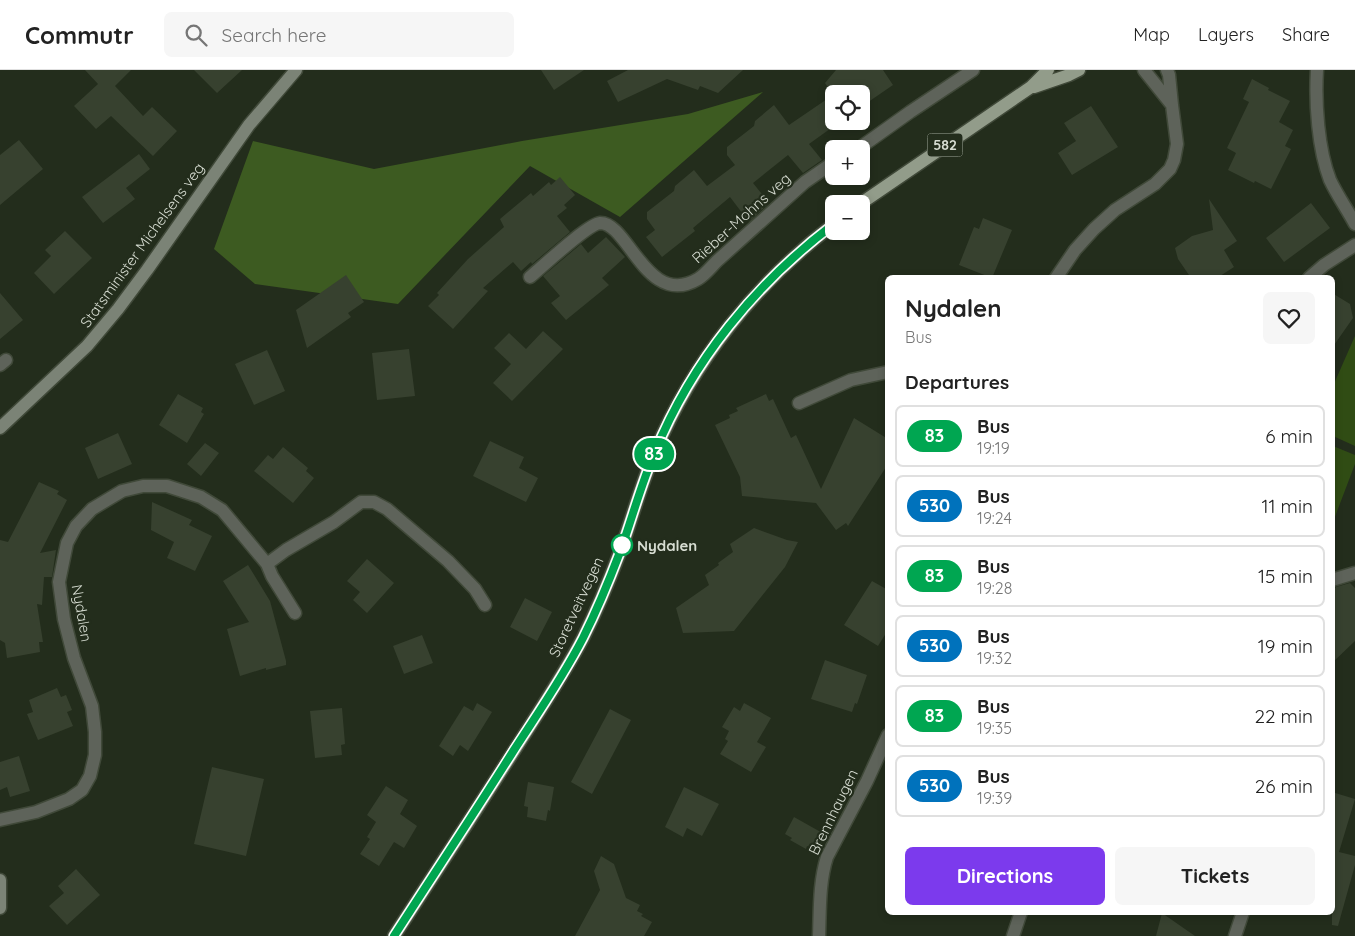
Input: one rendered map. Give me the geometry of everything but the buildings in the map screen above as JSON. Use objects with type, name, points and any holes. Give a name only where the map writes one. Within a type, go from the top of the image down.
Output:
[{"type":"main road","name":"Statsminister Michelsens veg","points":[[0,428],[94,339],[147,270],[249,125],[296,70]]},
{"type":"main road","name":"582","points":[[870,197],[1031,87],[1048,70]]},
{"type":"main road","name":"582","points":[[1031,87],[1079,70]]},
{"type":"main road","name":"Storetveitvegen","points":[[394,936],[556,686],[582,638],[620,552],[654,454],[667,424],[689,383],[710,351],[750,301],[791,259],[825,231]]},
{"type":"main road","points":[[0,880],[0,908]]},
{"type":"street","points":[[870,140],[973,70]]},
{"type":"street","points":[[1144,70],[1172,105]]},
{"type":"street","points":[[1058,275],[1094,229],[1116,210],[1155,184],[1170,169],[1177,144],[1170,74],[1167,70]]},
{"type":"street","points":[[1317,70],[1320,145],[1324,163],[1331,181],[1355,224]]},
{"type":"street","name":"Rieber-Mohns veg","points":[[530,277],[585,231],[597,224],[604,223],[615,231],[659,280],[675,285],[690,283],[704,274],[805,182],[825,168]]},
{"type":"street","points":[[1312,275],[1324,265],[1355,245]]},
{"type":"street","points":[[799,403],[851,380],[885,373]]},
{"type":"street","name":"Nydalen","points":[[0,820],[36,812],[69,799],[82,790],[90,776],[95,755],[92,706],[74,658],[64,619],[60,582],[67,543],[76,526],[92,509],[122,491],[143,486],[167,486],[201,497],[222,510],[267,564],[272,576],[295,613]]},
{"type":"street","points":[[267,564],[286,550],[334,522],[360,502],[374,502],[387,509],[448,561],[475,589],[485,605]]},
{"type":"street","points":[[1335,579],[1355,573]]},
{"type":"street","name":"Brennhaugen","points":[[819,936],[824,866],[827,857],[885,741]]},
{"type":"street","points":[[1013,936],[1020,915]]},
{"type":"street","points":[[1235,936],[1242,915]]},
{"type":"green space","points":[[763,92],[620,217],[530,166],[398,304],[255,284],[214,249],[253,141],[374,169],[522,141],[688,114]]},
{"type":"green space","points":[[1355,336],[1355,446],[1335,437],[1335,381]]},
{"type":"green space","points":[[1335,447],[1355,455],[1355,464],[1335,517]]},
{"type":"bus line","name":"83","points":[[394,936],[556,686],[582,638],[620,552],[635,504],[654,454],[667,424],[689,383],[710,351],[750,301],[791,259],[825,230]]},
{"type":"place","name":"Nydalen","points":[[622,545]]}]
